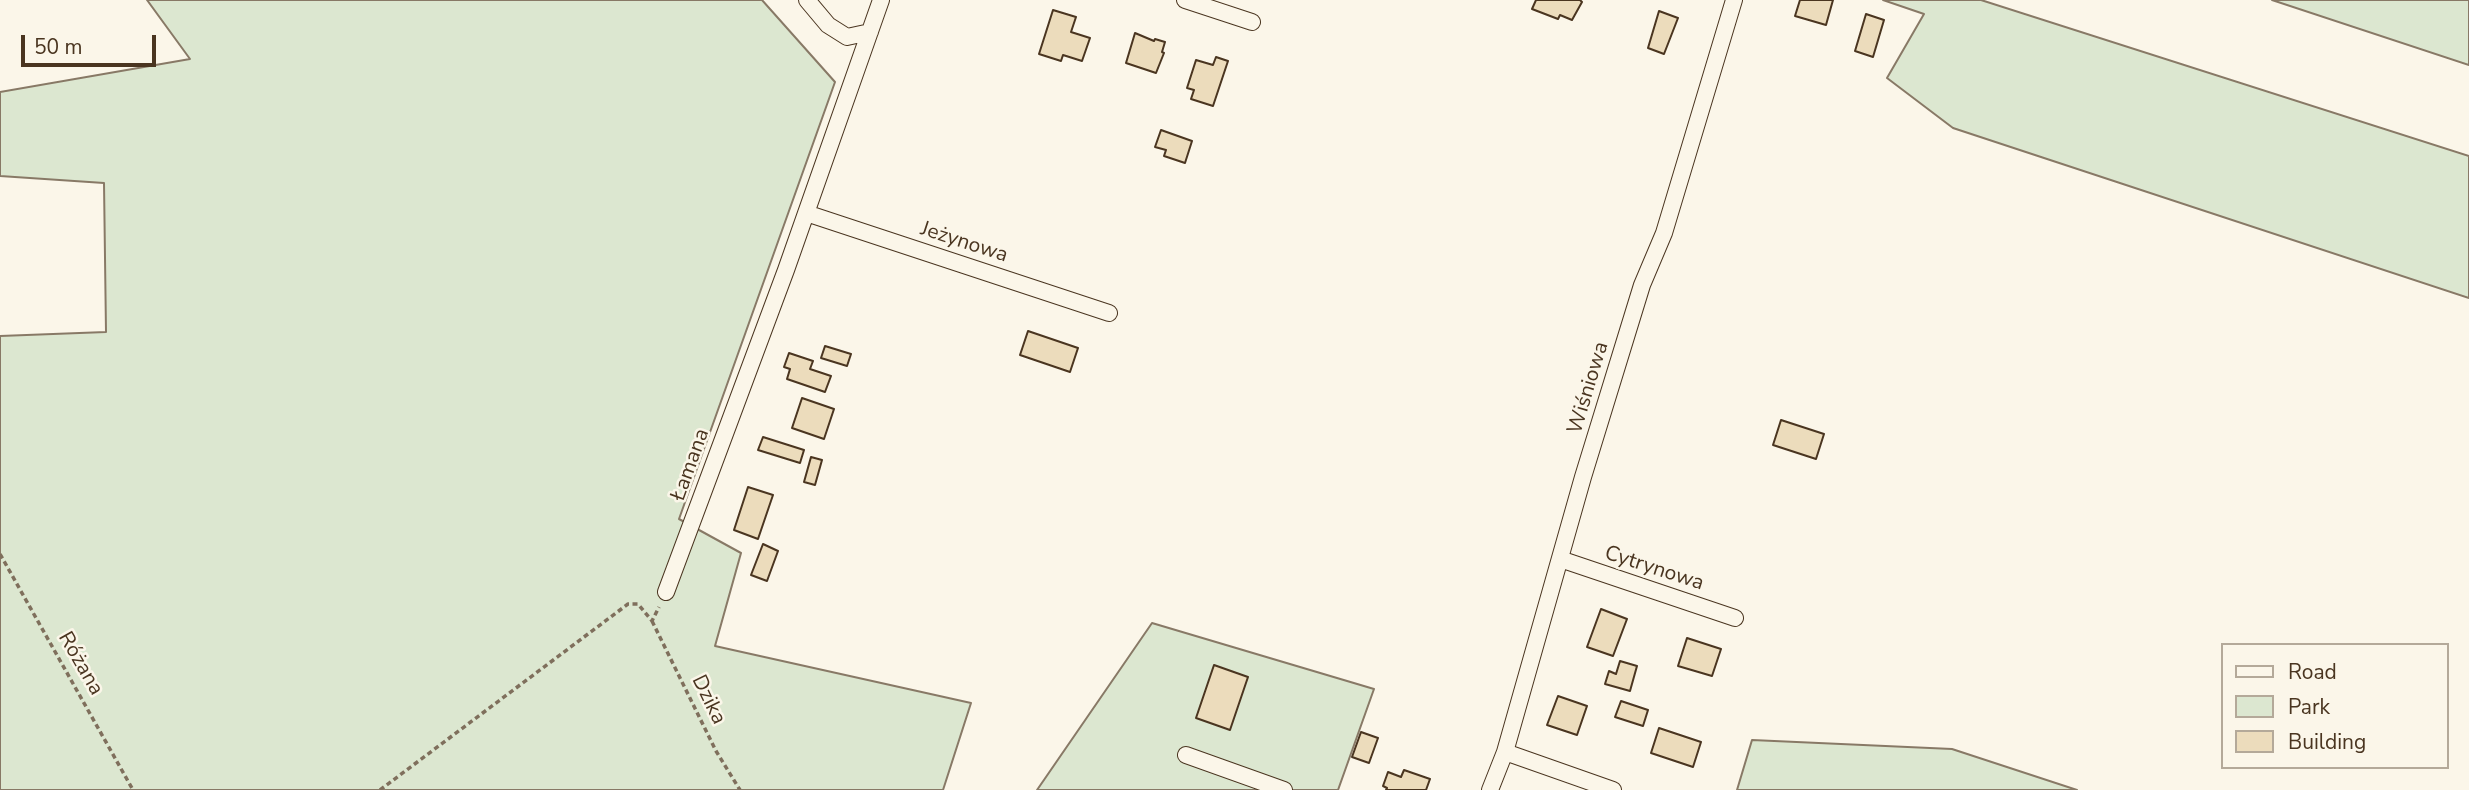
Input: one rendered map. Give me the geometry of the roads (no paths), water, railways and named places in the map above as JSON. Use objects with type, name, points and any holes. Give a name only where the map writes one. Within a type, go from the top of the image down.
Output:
[{"type":"street","points":[[807,0],[828,25],[847,37],[870,32]]},
{"type":"street","name":"Łamana","points":[[666,592],[806,213],[881,0]]},
{"type":"street","points":[[1185,0],[1252,22]]},
{"type":"street","name":"Wiśniowa","points":[[1490,790],[1505,752],[1642,285],[1664,233],[1730,2]]},
{"type":"street","name":"Jeżynowa","points":[[806,213],[1109,313]]},
{"type":"street","name":"Cytrynowa","points":[[1560,559],[1735,618]]},
{"type":"street","points":[[1505,752],[1613,790]]},
{"type":"street","points":[[1186,755],[1284,790]]}]
